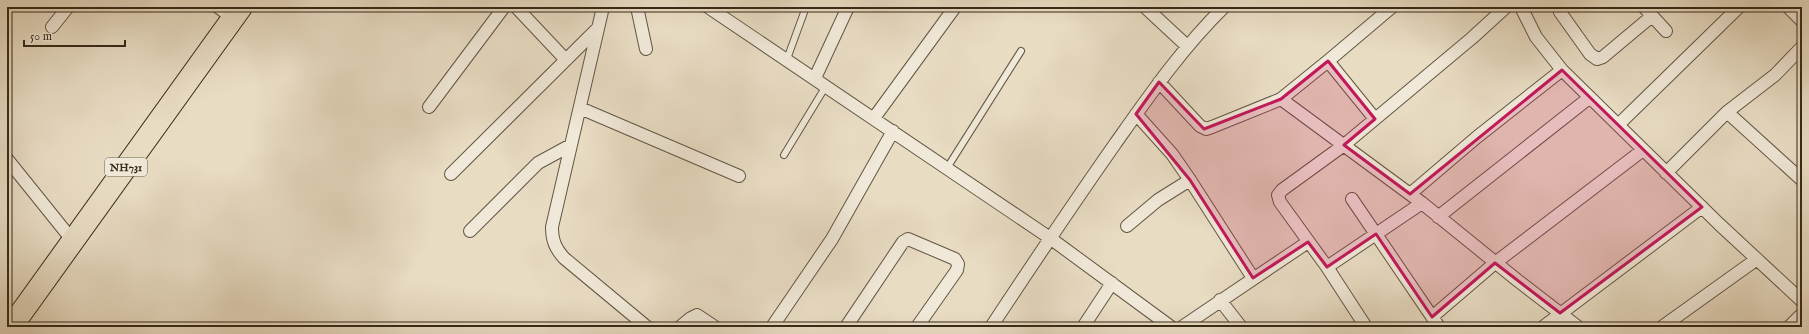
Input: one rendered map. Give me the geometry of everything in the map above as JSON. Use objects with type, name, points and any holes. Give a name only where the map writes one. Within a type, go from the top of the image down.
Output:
[{"type":"highway","name":"NH731","points":[[11,327],[73,241],[231,11]]},
{"type":"street","points":[[52,27],[68,7]]},
{"type":"street","points":[[429,107],[504,7]]},
{"type":"street","points":[[516,7],[566,60]]},
{"type":"street","points":[[603,7],[552,227],[554,245],[564,258],[646,327]]},
{"type":"street","points":[[637,7],[646,49]]},
{"type":"street","points":[[708,7],[1050,238],[1171,327]]},
{"type":"street","points":[[815,78],[848,7]]},
{"type":"street","points":[[874,118],[955,7]]},
{"type":"street","points":[[1145,7],[1187,46]]},
{"type":"street","points":[[992,327],[1050,238],[1159,82],[1187,46],[1224,7]]},
{"type":"street","points":[[1159,82],[1200,126],[1206,129],[1265,107],[1281,99],[1392,7]]},
{"type":"street","points":[[1366,327],[1327,267],[1280,202],[1278,194],[1344,145],[1472,38],[1506,7]]},
{"type":"street","points":[[1521,7],[1536,37],[1562,70],[1666,173],[1802,301]]},
{"type":"street","points":[[1559,7],[1560,12],[1590,54],[1597,59],[1603,57],[1648,11],[1666,31]]},
{"type":"street","points":[[1618,125],[1739,7]]},
{"type":"street","points":[[1788,7],[1802,21]]},
{"type":"street","points":[[451,174],[598,28]]},
{"type":"street","points":[[1666,173],[1727,112],[1743,98],[1766,83],[1802,48]]},
{"type":"street","points":[[1328,61],[1375,119]]},
{"type":"street","points":[[1410,194],[1477,137],[1562,70]]},
{"type":"street","points":[[1438,217],[1589,98]]},
{"type":"street","points":[[1281,99],[1422,203],[1495,263],[1578,327]]},
{"type":"street","points":[[580,108],[739,176]]},
{"type":"street","points":[[1727,112],[1800,175]]},
{"type":"street","points":[[1136,114],[1172,154],[1253,278]]},
{"type":"street","points":[[772,327],[832,239],[893,131]]},
{"type":"street","points":[[470,231],[538,163],[571,145]]},
{"type":"street","points":[[1352,199],[1435,322],[1495,263],[1643,150]]},
{"type":"street","points":[[7,159],[73,241]]},
{"type":"street","points":[[1127,226],[1158,200],[1190,180]]},
{"type":"street","points":[[1327,267],[1422,203]]},
{"type":"street","points":[[1543,327],[1702,207]]},
{"type":"street","points":[[846,327],[903,242],[908,239],[954,259],[958,264],[957,270],[917,327]]},
{"type":"street","points":[[1182,327],[1308,242]]},
{"type":"street","points":[[1662,327],[1757,259]]},
{"type":"street","points":[[1083,327],[1112,283]]},
{"type":"street","points":[[1220,300],[1241,327]]},
{"type":"street","points":[[1789,327],[1802,314]]},
{"type":"street","points":[[680,327],[690,318],[697,315],[715,327]]},
{"type":"lane","points":[[787,59],[806,7]]},
{"type":"lane","points":[[947,168],[1021,51]]},
{"type":"lane","points":[[784,155],[826,86]]},
{"type":"highlighted area","points":[[1328,61],[1375,119],[1344,145],[1410,194],[1562,70],[1702,207],[1560,313],[1495,263],[1432,317],[1376,234],[1327,267],[1308,242],[1253,278],[1190,180],[1136,114],[1159,82],[1204,129],[1281,99]]}]
